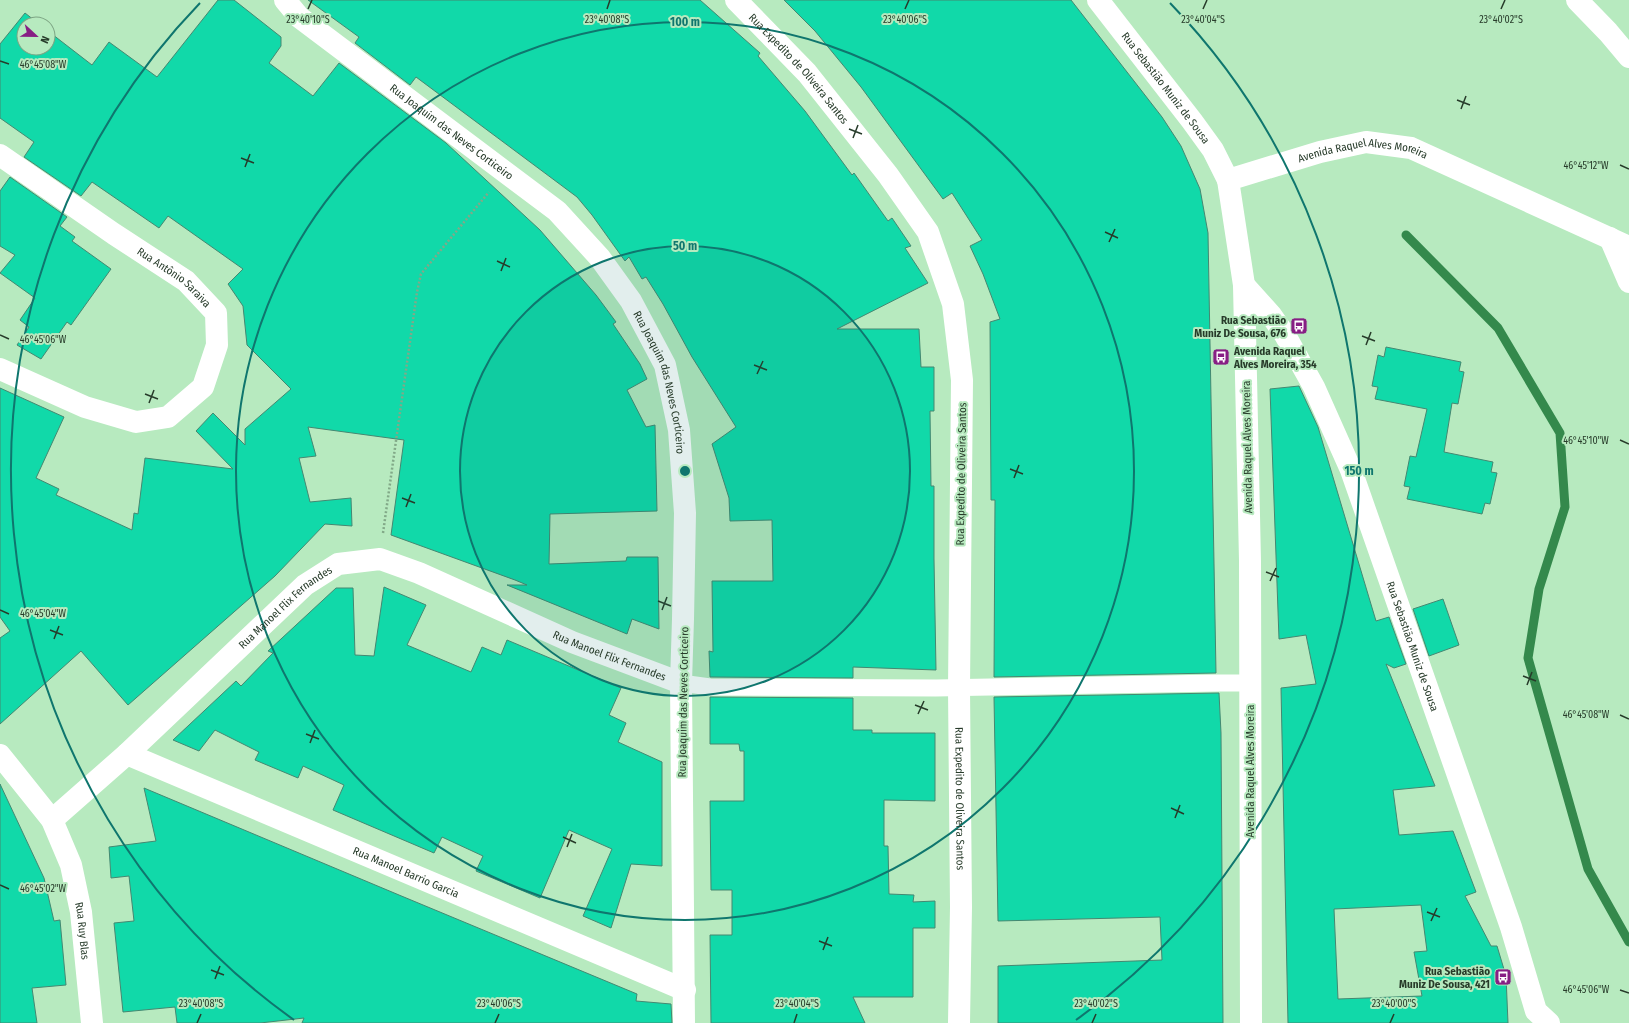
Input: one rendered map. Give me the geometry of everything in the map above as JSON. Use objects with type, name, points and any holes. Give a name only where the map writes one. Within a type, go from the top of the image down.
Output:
[{"type":"street","name":"Rua Joaquim das Neves Corticeiro","points":[[285,0],[299,17],[557,210],[600,258],[630,301],[665,365],[679,430],[685,513],[684,619],[680,683],[684,1023]]},
{"type":"street","name":"Rua Expedito de Oliveira Santos","points":[[736,0],[807,73],[893,182],[928,232],[953,304],[962,380],[959,688],[961,907],[959,1023]]},
{"type":"street","name":"Rua Sebastião Muniz de Sousa","points":[[1098,0],[1213,150],[1228,180]]},
{"type":"street","points":[[1577,0],[1608,32],[1629,57]]},
{"type":"street","name":"Avenida Raquel Alves Moreira","points":[[1251,1023],[1250,561],[1244,285],[1228,180],[1320,152],[1366,142],[1411,148],[1620,242]]},
{"type":"street","name":"Rua Antônio Saraiva","points":[[0,156],[186,281],[216,313],[218,345],[203,387],[168,417],[136,422],[85,408],[0,368]]},
{"type":"street","points":[[1620,242],[1629,282]]},
{"type":"street","name":"Rua Sebastião Muniz de Sousa","points":[[1244,285],[1271,315],[1285,335],[1314,387],[1351,470],[1511,927],[1540,1019]]},
{"type":"street","name":"Rua Manoel Flix Fernandes","points":[[52,820],[127,754],[305,585],[338,564],[380,559],[419,573],[572,642],[680,683]]},
{"type":"street","name":"Rua Manoel Barrio Garcia","points":[[127,754],[684,990]]},
{"type":"street","name":"Rua Ruy Blas","points":[[0,755],[52,820],[71,865],[81,912],[92,1023]]},
{"type":"lane","points":[[680,683],[710,687],[959,688],[1211,683],[1250,684]]},
{"type":"path","points":[[380,559],[417,292],[421,274],[492,189],[505,171]]},
{"type":"building","points":[[218,0],[234,0],[281,37],[281,46],[269,63],[313,96],[339,63],[446,143],[540,230],[596,295],[616,322],[613,324],[640,364],[647,379],[627,390],[646,427],[655,425],[657,511],[550,514],[549,564],[626,561],[627,557],[658,557],[659,629],[632,619],[627,634],[507,585],[527,585],[391,535],[404,440],[308,427],[316,456],[299,458],[310,502],[351,498],[352,526],[325,524],[275,576],[128,705],[81,651],[0,724],[0,638],[10,631],[0,617],[0,388],[64,417],[36,478],[59,489],[56,495],[132,530],[134,513],[138,514],[145,458],[233,469],[196,431],[213,413],[245,445],[245,429],[291,389],[247,345],[243,306],[228,284],[243,269],[168,216],[159,228],[92,182],[81,196],[24,157],[34,142],[0,118],[0,44],[16,24],[16,56],[56,56],[56,37],[92,65],[109,42],[157,77]]},
{"type":"building","points":[[308,0],[700,0],[760,53],[758,56],[805,111],[852,175],[854,173],[888,221],[892,218],[911,246],[905,248],[928,283],[837,329],[919,329],[921,367],[934,367],[934,411],[930,411],[931,486],[934,486],[936,670],[853,667],[853,678],[710,677],[709,651],[713,652],[712,581],[773,581],[772,520],[730,521],[729,498],[712,444],[736,427],[692,357],[663,304],[646,277],[642,279],[629,257],[625,261],[577,197],[416,77],[410,85],[355,43],[359,37]]},
{"type":"building","points":[[784,0],[1071,0],[1162,117],[1181,146],[1200,189],[1208,233],[1216,673],[994,677],[995,500],[991,500],[990,322],[1000,319],[983,274],[970,246],[982,240],[952,193],[943,199],[861,87],[815,31]]},
{"type":"building","points":[[10,177],[67,217],[60,226],[75,237],[72,241],[111,269],[71,325],[67,322],[41,359],[17,345],[29,327],[20,320],[35,298],[0,273],[15,255],[0,246],[0,191]]},
{"type":"building","points":[[1386,347],[1461,362],[1459,371],[1464,372],[1458,404],[1452,403],[1444,452],[1493,462],[1491,472],[1497,473],[1490,504],[1485,503],[1482,514],[1407,499],[1410,487],[1404,486],[1410,456],[1416,457],[1427,409],[1375,399],[1378,387],[1372,386],[1378,355],[1384,357]]},
{"type":"building","points":[[1299,386],[1318,427],[1376,621],[1389,617],[1406,664],[1394,668],[1386,664],[1435,786],[1393,790],[1399,835],[1453,831],[1476,892],[1465,896],[1491,946],[1497,946],[1506,976],[1508,1023],[1288,1023],[1281,688],[1316,684],[1306,635],[1279,639],[1270,389]],"holes":[[[1421,905],[1427,951],[1414,952],[1422,996],[1338,999],[1334,909]]]},
{"type":"building","points":[[384,587],[426,605],[407,645],[471,672],[482,647],[501,655],[507,640],[621,688],[609,715],[626,723],[618,742],[662,762],[662,866],[631,864],[611,928],[583,916],[612,849],[569,830],[540,898],[476,871],[483,856],[442,837],[434,853],[333,810],[344,785],[303,766],[298,778],[255,760],[259,752],[215,730],[199,751],[173,740],[236,681],[241,686],[273,653],[268,651],[336,588],[353,588],[355,655],[374,656]]},
{"type":"building","points":[[1443,599],[1459,645],[1429,656],[1413,609]]},
{"type":"building","points":[[1219,693],[1221,733],[1223,1023],[998,1023],[998,966],[1162,960],[1160,917],[998,921],[994,697]]},
{"type":"building","points":[[710,697],[853,698],[853,730],[872,730],[872,733],[935,733],[935,801],[884,800],[884,846],[888,846],[889,894],[914,895],[913,902],[935,901],[935,928],[913,928],[913,997],[853,997],[865,1023],[711,1023],[710,935],[732,935],[732,890],[711,890],[710,801],[744,801],[744,751],[740,751],[739,744],[710,744]]},
{"type":"building","points":[[0,784],[44,878],[54,921],[60,920],[66,985],[32,988],[37,1023],[0,1023]]},
{"type":"building","points":[[144,788],[637,994],[636,1001],[671,1004],[672,1023],[302,1023],[304,1018],[260,1023],[177,1023],[175,1007],[123,1012],[114,923],[134,921],[129,876],[111,878],[109,847],[156,841]]},
{"type":"waterway","points":[[1406,235],[1498,328],[1560,433],[1565,507],[1539,589],[1528,658],[1588,869],[1629,942]]},
{"type":"place","name":"Rua Sebastião Muniz De Sousa, 676","points":[[1299,326]]},
{"type":"place","name":"Avenida Raquel Alves Moreira, 354","points":[[1221,357]]},
{"type":"place","name":"Rua Sebastião Muniz De Sousa, 421","points":[[1503,977]]}]
